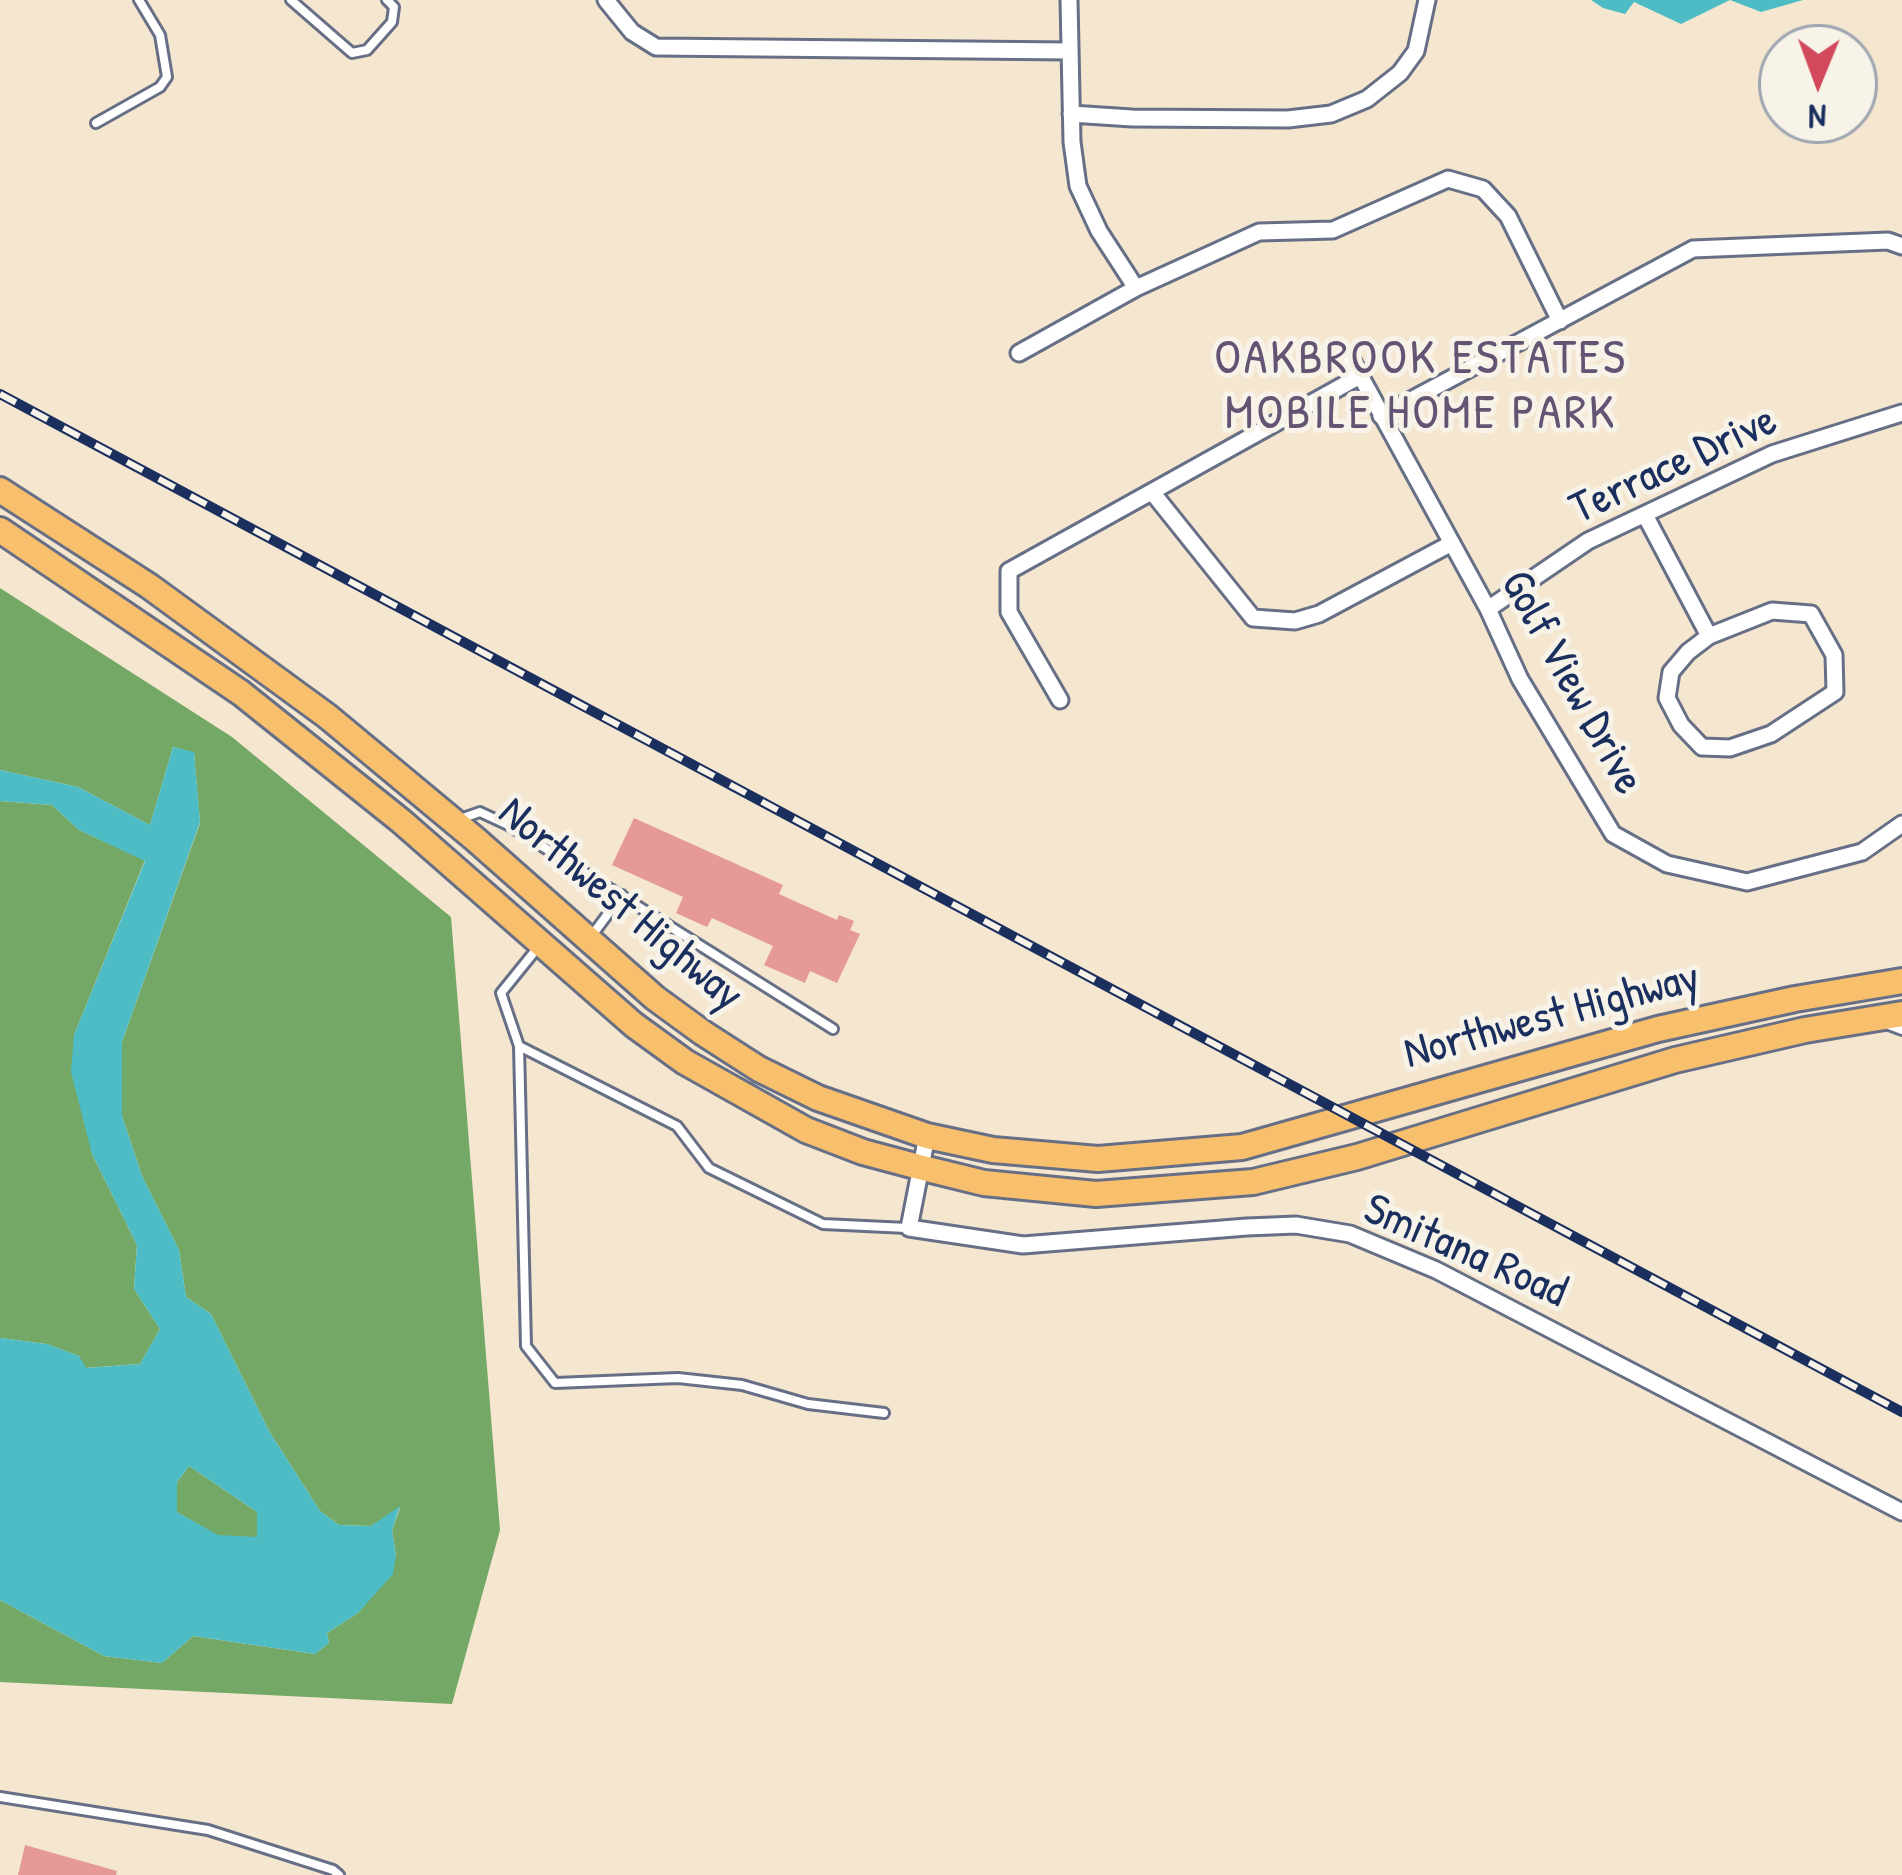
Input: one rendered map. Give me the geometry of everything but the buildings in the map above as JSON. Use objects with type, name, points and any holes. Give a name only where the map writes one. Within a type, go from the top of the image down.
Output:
[{"type":"main road","name":"Northwest Highway","points":[[0,490],[246,655],[455,821],[655,998],[759,1069],[818,1098],[927,1136],[993,1150],[1098,1159],[1242,1147],[1658,1029],[1902,981]]},
{"type":"main road","name":"Northwest Highway","points":[[0,530],[241,693],[415,832],[634,1024],[741,1096],[844,1145],[920,1167],[984,1183],[1096,1194],[1253,1182],[1357,1157],[1658,1064],[1902,1014]]},
{"type":"street","points":[[606,0],[632,32],[656,46],[1070,51]]},
{"type":"street","points":[[1069,0],[1078,186],[1099,231],[1136,288]]},
{"type":"street","points":[[1071,114],[1288,119],[1331,114],[1367,99],[1400,74],[1416,51],[1427,0]]},
{"type":"street","points":[[1018,353],[1136,288],[1259,232],[1333,230],[1448,179],[1483,189],[1508,216],[1560,321]]},
{"type":"street","points":[[1381,416],[1693,249],[1888,241],[1902,246]]},
{"type":"street","name":"Golf View Drive","points":[[1350,357],[1488,609],[1520,679],[1613,834],[1667,864],[1747,882],[1862,852],[1902,824]]},
{"type":"street","points":[[1060,700],[1009,612],[1009,571],[1360,376]]},
{"type":"street","name":"Terrace Drive","points":[[1488,609],[1588,542],[1772,454],[1902,413]]},
{"type":"street","points":[[1152,492],[1253,618],[1295,621],[1319,614],[1452,543]]},
{"type":"street","points":[[1645,515],[1709,637]]},
{"type":"street","points":[[1772,611],[1811,614],[1834,656],[1835,692],[1771,734],[1730,748],[1702,747],[1681,725],[1667,698],[1671,672],[1709,637],[1772,611]]},
{"type":"street","points":[[909,1228],[927,1136]]},
{"type":"street","name":"Smitana Road","points":[[909,1228],[1022,1245],[1296,1225],[1350,1234],[1436,1270],[1902,1512]]},
{"type":"lane","points":[[96,123],[160,87],[167,77],[160,35],[140,0]]},
{"type":"lane","points":[[291,0],[352,53],[367,50],[392,22],[394,7],[387,0]]},
{"type":"lane","points":[[455,821],[477,812],[494,817],[833,1029]]},
{"type":"lane","points":[[589,940],[622,895]]},
{"type":"lane","points":[[542,942],[501,993],[519,1046],[526,1346],[555,1383],[679,1378],[742,1384],[808,1404],[884,1413]]},
{"type":"lane","points":[[1874,1018],[1902,1030]]},
{"type":"lane","points":[[519,1046],[677,1126],[710,1168],[823,1223],[909,1228]]},
{"type":"lane","points":[[0,1797],[208,1830],[339,1875]]},
{"type":"green space","points":[[0,588],[232,737],[451,917],[500,1530],[452,1704],[0,1682],[0,1600],[104,1656],[162,1663],[193,1636],[315,1654],[329,1643],[327,1633],[358,1613],[396,1556],[392,1530],[400,1508],[371,1526],[339,1525],[320,1511],[269,1431],[211,1314],[186,1297],[179,1250],[142,1176],[122,1116],[122,1042],[200,823],[194,753],[173,747],[150,825],[78,787],[0,770]]},
{"type":"green space","points":[[0,801],[52,805],[79,830],[145,860],[74,1035],[92,1154],[137,1245],[134,1289],[160,1329],[140,1364],[85,1368],[79,1356],[47,1344],[0,1338]]},
{"type":"green space","points":[[189,1466],[257,1512],[257,1538],[218,1536],[177,1512],[177,1482]]},
{"type":"water","points":[[1591,0],[1730,0],[1681,24],[1634,2],[1625,14]]},
{"type":"water","points":[[1730,0],[1803,0],[1761,12]]},
{"type":"water","points":[[173,747],[194,752],[200,822],[122,1042],[122,1116],[142,1176],[179,1250],[186,1297],[211,1314],[269,1431],[320,1511],[339,1525],[371,1526],[400,1506],[392,1530],[393,1574],[358,1613],[327,1633],[329,1643],[315,1654],[193,1636],[162,1663],[104,1656],[0,1600],[0,1338],[47,1344],[79,1356],[86,1368],[140,1364],[160,1329],[134,1289],[137,1245],[92,1154],[71,1072],[74,1035],[145,861],[79,830],[52,805],[0,801],[0,770],[78,787],[150,825]],"holes":[[[189,1466],[257,1512],[257,1537],[218,1535],[177,1512],[177,1482]]]},
{"type":"railway","points":[[0,394],[1902,1412]]},
{"type":"district","name":"OAKBROOK ESTATES MOBILE HOME PARK","points":[[1421,388]]}]
